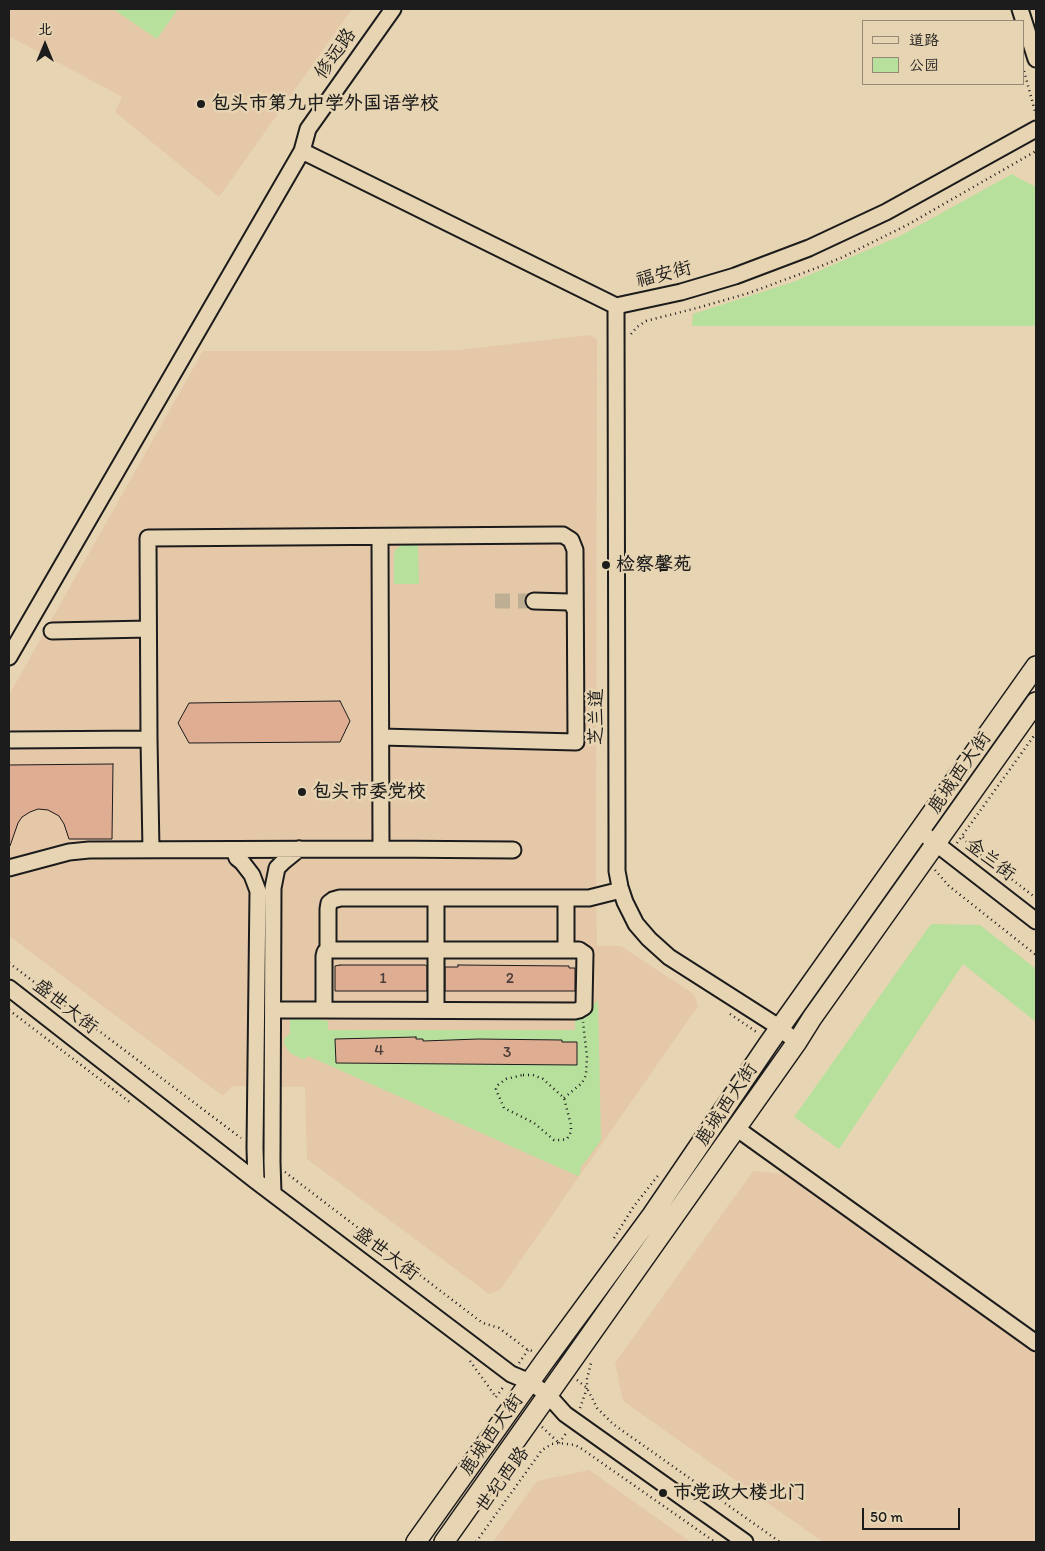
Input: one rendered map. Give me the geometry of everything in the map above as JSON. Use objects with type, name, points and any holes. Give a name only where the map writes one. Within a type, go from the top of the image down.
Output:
[{"type":"main road","name":"鹿城西大街","points":[[416,1542],[652,1216],[777,1032],[1036,666]]},
{"type":"main road","name":"鹿城西大街","points":[[444,1542],[1036,702]]},
{"type":"street","name":"修远路","points":[[9,657],[302,151],[308,129],[393,9]]},
{"type":"street","points":[[1025,25],[1036,59]]},
{"type":"street","name":"福安街","points":[[302,151],[616,306],[681,292],[726,279],[809,248],[886,212],[1036,129]]},
{"type":"street","name":"芝兰道","points":[[616,306],[617,833],[618,870],[621,890],[636,924],[669,957],[777,1032],[797,1042]]},
{"type":"street","points":[[151,850],[148,538],[556,535],[568,537],[572,540],[575,550],[576,742],[380,737]]},
{"type":"street","points":[[380,536],[381,848]]},
{"type":"street","points":[[534,601],[569,602],[575,610]]},
{"type":"street","points":[[52,630],[148,630]]},
{"type":"street","points":[[9,740],[149,739]]},
{"type":"street","name":"金兰街","points":[[920,831],[1036,921]]},
{"type":"street","points":[[9,868],[69,852],[89,850],[381,848],[513,850]]},
{"type":"street","points":[[273,1193],[273,888],[277,868],[299,849]]},
{"type":"street","points":[[234,850],[237,858],[252,876],[258,891],[256,1180]]},
{"type":"street","points":[[324,1010],[324,956],[328,950],[328,909],[329,903],[333,900],[340,898],[589,898],[621,890]]},
{"type":"street","points":[[436,898],[436,1010]]},
{"type":"street","points":[[566,898],[566,950]]},
{"type":"street","points":[[273,1010],[575,1011],[582,1009],[584,1004],[585,954],[580,950],[328,950]]},
{"type":"street","name":"盛世大街","points":[[9,988],[256,1180],[512,1374],[530,1382],[548,1395],[565,1414],[745,1542]]},
{"type":"street","points":[[736,1128],[1036,1343]]},
{"type":"path","points":[[1025,75],[1036,116]]},
{"type":"path","points":[[629,336],[632,332]]},
{"type":"path","points":[[950,825],[974,850],[1036,898]]},
{"type":"path","points":[[925,860],[949,886],[1036,955]]},
{"type":"path","points":[[564,1098],[582,1083],[586,1075],[582,1009]]},
{"type":"path","points":[[730,1014],[764,1037],[777,1032]]},
{"type":"path","points":[[533,1075],[547,1081],[564,1098],[571,1132],[567,1138],[554,1140],[534,1123],[507,1110],[502,1104],[496,1089],[506,1079],[533,1075]]},
{"type":"path","points":[[586,1388],[597,1408],[613,1424],[780,1542]]},
{"type":"path","name":"世纪西路","points":[[476,1542],[542,1450],[552,1444],[559,1443],[575,1445],[582,1449],[715,1542]]},
{"type":"shaded area","name":"包头市第九中学外国语学校","points":[[9,9],[352,9],[219,197],[115,112],[122,97],[9,36]]},
{"type":"shaded area","name":"包头市委党校","points":[[590,335],[597,339],[597,946],[621,946],[694,994],[698,1006],[500,1290],[489,1294],[307,1159],[305,1087],[232,1086],[223,1096],[9,936],[9,695],[203,351],[459,350]]},
{"type":"shaded area","points":[[753,1171],[792,1175],[1036,1350],[1036,1542],[823,1542],[623,1401],[615,1363]]},
{"type":"shaded area","points":[[589,1470],[691,1542],[493,1542],[537,1481]]},
{"type":"green space","points":[[113,9],[178,9],[157,39]]},
{"type":"green space","points":[[1012,174],[1036,187],[1036,326],[692,326],[693,314],[793,282],[900,236]]},
{"type":"green space","points":[[402,545],[418,545],[419,584],[394,584],[394,554],[396,549]]},
{"type":"green space","points":[[931,924],[980,925],[1036,969],[1036,1022],[963,964],[839,1149],[794,1117]]},
{"type":"green space","points":[[598,1000],[601,1140],[581,1166],[580,1175],[578,1176],[308,1056],[302,1059],[290,1053],[284,1044],[284,1039],[290,1033],[290,1014],[328,1021],[328,1030],[575,1030],[575,1017]]},
{"type":"building","points":[[340,701],[350,721],[340,742],[189,743],[178,723],[189,703]]},
{"type":"building","points":[[113,764],[112,839],[69,839],[59,816],[48,810],[38,809],[22,817],[9,846],[9,765]]},
{"type":"building","points":[[425,965],[427,966],[427,991],[335,991],[335,966]]},
{"type":"building","points":[[458,965],[569,966],[569,968],[575,968],[575,991],[445,991],[445,967],[458,967]]},
{"type":"building","points":[[416,1037],[416,1039],[423,1039],[423,1041],[478,1039],[562,1040],[562,1042],[577,1042],[577,1065],[336,1063],[335,1039]]},
{"type":"tunnel","points":[[495,601],[534,601]]},
{"type":"place","name":"包头市第九中学外国语学校","points":[[201,104]]},
{"type":"place","name":"检察馨苑","points":[[606,565]]},
{"type":"place","name":"包头市委党校","points":[[302,792]]},
{"type":"place","name":"市党政大楼北门","points":[[663,1493]]}]
